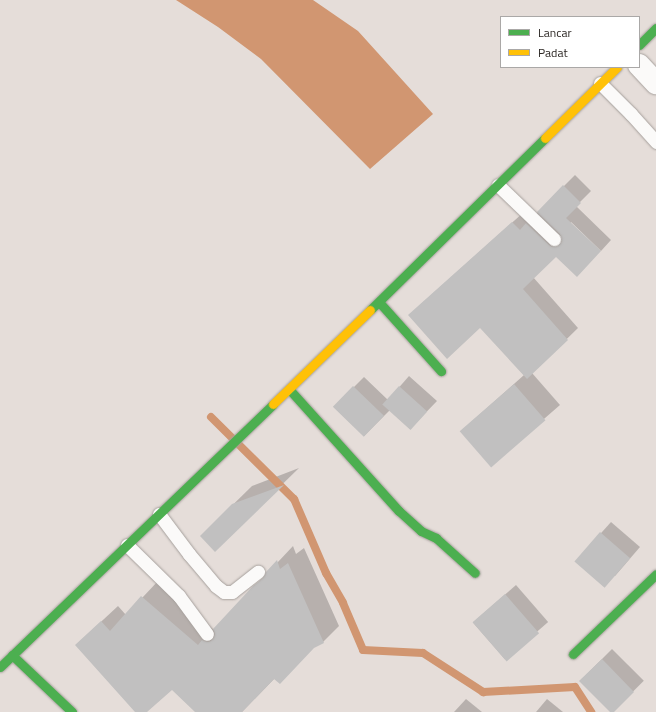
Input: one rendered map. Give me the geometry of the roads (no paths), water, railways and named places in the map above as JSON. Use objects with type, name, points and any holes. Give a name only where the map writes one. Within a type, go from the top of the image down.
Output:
[{"type":"main road","points":[[640,44],[656,28]]},
{"type":"main road","points":[[0,667],[290,389],[616,68]]},
{"type":"main road","points":[[379,302],[441,371]]},
{"type":"main road","points":[[290,389],[399,512],[421,531],[436,538],[475,573]]},
{"type":"main road","points":[[573,654],[656,574]]},
{"type":"main road","points":[[12,655],[72,712]]},
{"type":"street","points":[[640,66],[656,83]]},
{"type":"lane","points":[[600,84],[631,114],[656,142]]},
{"type":"lane","points":[[498,185],[554,240]]},
{"type":"lane","points":[[159,514],[189,554],[216,586],[224,592],[232,592],[258,572]]},
{"type":"lane","points":[[128,545],[179,596],[207,634]]},
{"type":"waterway","points":[[211,417],[294,499],[326,573],[343,603],[363,650],[423,653],[483,692],[575,687],[591,712]]}]
